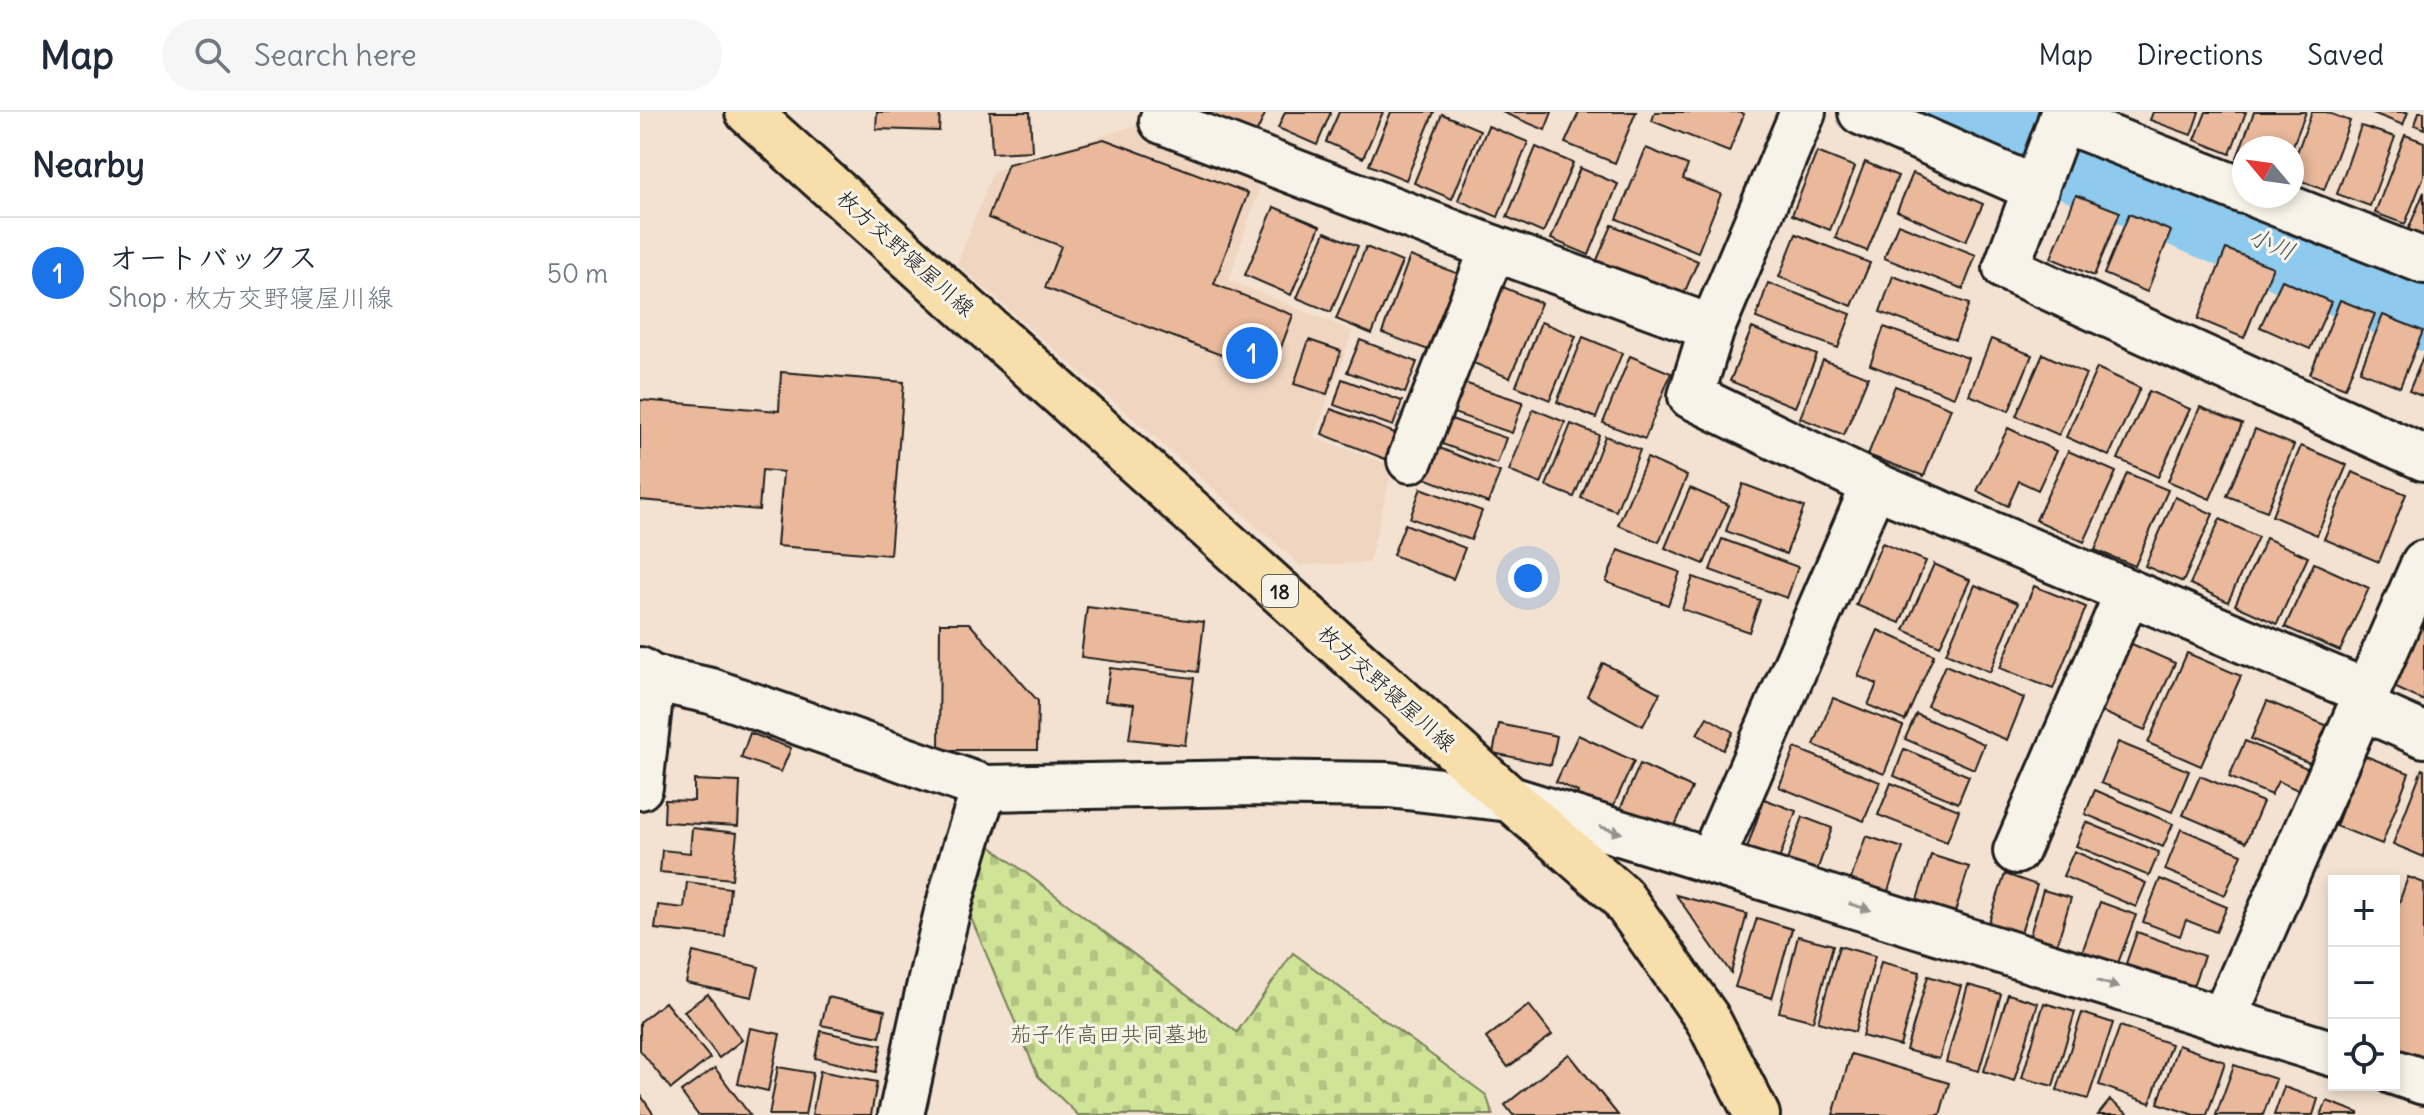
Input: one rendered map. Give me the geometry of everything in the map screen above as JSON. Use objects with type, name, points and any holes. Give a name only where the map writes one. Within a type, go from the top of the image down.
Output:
[{"type":"main road","name":"枚方交野寝屋川線","points":[[748,112],[1621,896],[1707,1018],[1757,1115]]},
{"type":"street","points":[[1166,112],[1162,121],[1712,328]]},
{"type":"street","points":[[1803,112],[1712,328],[1691,396],[1874,485],[2128,592],[2362,699],[2424,735]]},
{"type":"street","points":[[1861,112],[2036,189]]},
{"type":"street","points":[[2232,186],[2062,116],[2006,268],[2424,458]]},
{"type":"street","points":[[2289,208],[2424,261]]},
{"type":"street","points":[[1410,460],[1493,248]]},
{"type":"street","points":[[1711,861],[1874,485]]},
{"type":"street","points":[[2223,1020],[2424,563]]},
{"type":"street","points":[[2016,851],[2128,592]]},
{"type":"street","points":[[640,787],[646,674],[711,691],[985,788],[1251,783],[1389,785],[1510,799],[2328,1052]]},
{"type":"street","points":[[901,1115],[949,902],[964,845],[985,788]]},
{"type":"street","points":[[2400,1074],[2424,1082]]},
{"type":"shaded area","points":[[1136,125],[1261,183],[1229,280],[1353,331],[1314,437],[1393,466],[1369,563],[1300,565],[957,264],[993,171]]},
{"type":"green space","name":"茄子作高田共同墓地","points":[[990,846],[1237,1032],[1293,953],[1486,1095],[1493,1115],[1078,1115],[1038,1076],[971,918]]},
{"type":"building","points":[[877,112],[940,112],[939,131],[876,129]]},
{"type":"building","points":[[990,112],[1030,112],[1032,151],[992,153]]},
{"type":"building","points":[[1195,112],[1266,112],[1254,138]]},
{"type":"building","points":[[1285,112],[1331,112],[1317,145],[1278,128]]},
{"type":"building","points":[[1339,112],[1383,112],[1363,158],[1326,142]]},
{"type":"building","points":[[1391,112],[1434,112],[1406,180],[1369,165]]},
{"type":"building","points":[[1502,112],[1552,112],[1545,130]]},
{"type":"building","points":[[1579,112],[1636,112],[1615,163],[1565,143]]},
{"type":"building","points":[[1655,112],[1744,114],[1729,152],[1652,121]]},
{"type":"building","points":[[2153,112],[2199,112],[2191,135],[2150,120]]},
{"type":"building","points":[[2206,112],[2246,112],[2237,136],[2232,136],[2230,154],[2195,140]]},
{"type":"building","points":[[2254,112],[2306,112],[2297,136],[2245,136]]},
{"type":"building","points":[[2312,112],[2326,112],[2350,121],[2324,190],[2304,182],[2303,136]]},
{"type":"building","points":[[2370,112],[2408,112],[2403,125]]},
{"type":"building","points":[[2419,112],[2424,112],[2424,129],[2415,125]]},
{"type":"building","points":[[1442,114],[1480,130],[1452,199],[1414,183]]},
{"type":"building","points":[[1488,126],[1528,142],[1498,217],[1458,200]]},
{"type":"building","points":[[2361,126],[2395,137],[2370,206],[2337,194]]},
{"type":"building","points":[[2405,135],[2424,142],[2424,176],[2405,224],[2375,213]]},
{"type":"building","points":[[1104,139],[1248,193],[1214,284],[1293,315],[1271,374],[1045,288],[1061,246],[988,218],[1008,164]]},
{"type":"building","points":[[1536,147],[1573,163],[1543,233],[1507,217]]},
{"type":"building","points":[[1646,148],[1688,165],[1683,179],[1721,194],[1698,252],[1617,219]]},
{"type":"building","points":[[1817,152],[1855,167],[1830,230],[1792,215]]},
{"type":"building","points":[[1865,162],[1898,176],[1867,251],[1835,238]]},
{"type":"building","points":[[1580,168],[1618,184],[1589,255],[1551,239]]},
{"type":"building","points":[[1913,173],[1983,204],[1966,241],[1897,211]]},
{"type":"building","points":[[2424,192],[2424,236],[2408,230]]},
{"type":"building","points":[[2076,195],[2120,212],[2094,276],[2051,258]]},
{"type":"building","points":[[1274,207],[1320,226],[1291,295],[1245,275]]},
{"type":"building","points":[[2129,214],[2171,231],[2147,292],[2104,274]]},
{"type":"building","points":[[1898,224],[1976,255],[1963,289],[1884,258]]},
{"type":"building","points":[[1612,225],[1698,261],[1680,303],[1594,267]]},
{"type":"building","points":[[1325,232],[1358,246],[1331,312],[1297,298]]},
{"type":"building","points":[[1796,234],[1870,263],[1852,306],[1779,277]]},
{"type":"building","points":[[1366,247],[1402,262],[1372,334],[1336,319]]},
{"type":"building","points":[[2226,249],[2273,267],[2244,338],[2198,319]]},
{"type":"building","points":[[1410,256],[1459,274],[1431,351],[1382,333]]},
{"type":"building","points":[[1893,276],[1969,304],[1955,340],[1880,312]]},
{"type":"building","points":[[2282,280],[2331,302],[2310,349],[2260,327]]},
{"type":"building","points":[[1768,283],[1851,314],[1838,348],[1756,318]]},
{"type":"building","points":[[1503,287],[1541,303],[1510,378],[1471,362]]},
{"type":"building","points":[[2340,300],[2375,314],[2345,388],[2310,374]]},
{"type":"building","points":[[2383,315],[2423,331],[2400,387],[2360,371]]},
{"type":"building","points":[[1541,322],[1576,336],[1550,400],[1516,386]]},
{"type":"building","points":[[1884,327],[1968,358],[1954,397],[1870,365]]},
{"type":"building","points":[[1752,328],[1817,355],[1795,407],[1730,381]]},
{"type":"building","points":[[1583,337],[1622,353],[1596,418],[1557,402]]},
{"type":"building","points":[[1991,339],[2032,355],[2009,411],[1969,395]]},
{"type":"building","points":[[1309,340],[1341,351],[1327,394],[1294,384]]},
{"type":"building","points":[[1360,340],[1417,362],[1405,393],[1347,372]]},
{"type":"building","points":[[2043,354],[2086,374],[2059,435],[2016,416]]},
{"type":"building","points":[[2424,355],[2424,397],[2409,391]]},
{"type":"building","points":[[1630,356],[1671,373],[1645,439],[1603,423]]},
{"type":"building","points":[[1823,360],[1868,377],[1844,435],[1800,418]]},
{"type":"building","points":[[2097,368],[2140,388],[2109,456],[2066,437]]},
{"type":"building","points":[[781,372],[904,382],[890,555],[777,546],[783,472],[762,470],[759,510],[640,500],[640,400],[779,411]]},
{"type":"building","points":[[1342,379],[1402,401],[1393,426],[1334,405]]},
{"type":"building","points":[[1464,383],[1523,402],[1512,433],[1453,413]]},
{"type":"building","points":[[1895,386],[1951,408],[1924,476],[1868,455]]},
{"type":"building","points":[[2149,391],[2190,409],[2158,477],[2118,459]]},
{"type":"building","points":[[2200,407],[2242,424],[2210,499],[2168,481]]},
{"type":"building","points":[[1331,409],[1395,433],[1385,459],[1322,434]]},
{"type":"building","points":[[1533,409],[1565,422],[1541,484],[1509,471]]},
{"type":"building","points":[[1451,419],[1506,438],[1497,464],[1442,444]]},
{"type":"building","points":[[1571,424],[1599,435],[1574,497],[1546,486]]},
{"type":"building","points":[[2008,428],[2056,451],[2038,490],[2019,481],[2008,506],[1977,491]]},
{"type":"building","points":[[2255,429],[2294,445],[2267,511],[2227,496]]},
{"type":"building","points":[[1605,436],[1640,450],[1616,511],[1581,498]]},
{"type":"building","points":[[2301,446],[2347,465],[2317,535],[2272,516]]},
{"type":"building","points":[[1437,447],[1500,472],[1488,503],[1425,478]]},
{"type":"building","points":[[2068,451],[2116,472],[2084,542],[2036,520]]},
{"type":"building","points":[[1647,458],[1687,476],[1659,542],[1618,525]]},
{"type":"building","points":[[2352,472],[2406,494],[2379,562],[2324,539]]},
{"type":"building","points":[[2127,473],[2168,490],[2135,566],[2095,550]]},
{"type":"building","points":[[1743,484],[1804,507],[1786,554],[1726,531]]},
{"type":"building","points":[[1421,488],[1482,511],[1471,540],[1410,518]]},
{"type":"building","points":[[1690,488],[1729,505],[1704,564],[1665,548]]},
{"type":"building","points":[[2175,497],[2213,514],[2183,582],[2145,566]]},
{"type":"building","points":[[2220,519],[2258,537],[2228,602],[2190,584]]},
{"type":"building","points":[[1405,524],[1465,548],[1453,579],[1393,555]]},
{"type":"building","points":[[2266,538],[2308,557],[2277,624],[2235,605]]},
{"type":"building","points":[[1722,539],[1798,567],[1787,598],[1710,570]]},
{"type":"building","points":[[1882,543],[1926,561],[1900,623],[1856,605]]},
{"type":"building","points":[[1618,550],[1680,572],[1668,605],[1606,582]]},
{"type":"building","points":[[2314,563],[2369,588],[2340,651],[2285,627]]},
{"type":"building","points":[[1934,564],[1970,580],[1940,646],[1904,630]]},
{"type":"building","points":[[1693,577],[1760,600],[1749,632],[1682,609]]},
{"type":"building","points":[[1975,585],[2018,603],[1990,672],[1946,653]]},
{"type":"building","points":[[2034,586],[2086,607],[2053,689],[2000,668]]},
{"type":"building","points":[[1087,607],[1204,622],[1198,672],[1081,657]]},
{"type":"building","points":[[2424,619],[2424,701],[2394,687]]},
{"type":"building","points":[[940,623],[969,623],[1038,701],[1037,750],[939,750]]},
{"type":"building","points":[[1878,630],[1934,655],[1905,721],[1868,705],[1877,684],[1858,676]]},
{"type":"building","points":[[2125,641],[2175,663],[2145,730],[2095,709]]},
{"type":"building","points":[[2187,653],[2241,676],[2201,766],[2148,743]]},
{"type":"building","points":[[1603,663],[1660,693],[1643,726],[1587,696]]},
{"type":"building","points":[[1945,665],[2024,698],[2007,740],[1927,706]]},
{"type":"building","points":[[1110,668],[1194,678],[1185,745],[1129,739],[1134,704],[1105,701]]},
{"type":"building","points":[[1833,698],[1903,726],[1884,774],[1814,745]]},
{"type":"building","points":[[2267,701],[2328,726],[2312,764],[2251,739]]},
{"type":"building","points":[[1916,714],[1984,744],[1974,769],[1905,739]]},
{"type":"building","points":[[1707,717],[1733,732],[1723,750],[1697,734]]},
{"type":"building","points":[[1499,724],[1557,736],[1551,765],[1493,753]]},
{"type":"building","points":[[750,733],[791,748],[781,772],[741,758]]},
{"type":"building","points":[[1578,735],[1634,761],[1607,820],[1573,804],[1578,792],[1556,782]]},
{"type":"building","points":[[2245,741],[2309,769],[2300,791],[2278,781],[2271,795],[2229,777]]},
{"type":"building","points":[[2118,742],[2189,771],[2172,812],[2101,783]]},
{"type":"building","points":[[1795,748],[1880,782],[1864,821],[1779,787]]},
{"type":"building","points":[[1904,749],[1969,776],[1958,803],[1894,776]]},
{"type":"building","points":[[2363,755],[2409,773],[2382,844],[2336,826]]},
{"type":"building","points":[[1640,764],[1692,788],[1669,839],[1617,816]]},
{"type":"building","points":[[2424,770],[2424,857],[2393,844]]},
{"type":"building","points":[[2200,776],[2263,802],[2246,842],[2183,815]]},
{"type":"building","points":[[694,780],[740,782],[738,826],[664,822],[665,800],[694,801]]},
{"type":"building","points":[[1891,783],[1959,810],[1947,842],[1878,815]]},
{"type":"building","points":[[2095,790],[2173,824],[2163,847],[2085,814]]},
{"type":"building","points":[[1764,799],[1796,811],[1774,874],[1742,863]]},
{"type":"building","points":[[1803,817],[1832,828],[1812,885],[1782,874]]},
{"type":"building","points":[[2086,822],[2159,852],[2149,876],[2076,846]]},
{"type":"building","points":[[692,828],[737,833],[732,879],[660,872],[662,850],[690,853]]},
{"type":"building","points":[[2181,829],[2242,854],[2225,895],[2165,870]]},
{"type":"building","points":[[1866,836],[1903,848],[1883,905],[1846,893]]},
{"type":"building","points":[[2074,851],[2146,883],[2136,907],[2063,876]]},
{"type":"building","points":[[1931,855],[1969,867],[1951,925],[1913,913]]},
{"type":"building","points":[[2005,874],[2037,885],[2017,944],[1985,934]]},
{"type":"building","points":[[2408,877],[2424,883],[2424,1071],[2400,1062],[2400,900]]},
{"type":"building","points":[[2160,879],[2227,907],[2216,932],[2186,920],[2180,936],[2143,922]]},
{"type":"building","points":[[687,882],[730,888],[725,937],[655,929],[658,905],[684,908]]},
{"type":"building","points":[[2043,890],[2071,898],[2054,954],[2027,945]]},
{"type":"building","points":[[1676,895],[1747,914],[1731,973]]},
{"type":"building","points":[[2100,902],[2136,915],[2115,971],[2080,958]]},
{"type":"building","points":[[1757,918],[1792,929],[1772,998],[1735,987]]},
{"type":"building","points":[[2137,932],[2204,956],[2188,999],[2122,975]]},
{"type":"building","points":[[1798,936],[1833,945],[1813,1021],[1779,1012]]},
{"type":"building","points":[[1839,946],[1875,956],[1855,1032],[1818,1022]]},
{"type":"building","points":[[693,952],[759,967],[752,997],[686,983]]},
{"type":"building","points":[[1881,962],[1920,972],[1900,1046],[1862,1036]]},
{"type":"building","points":[[1928,976],[1961,986],[1939,1059],[1906,1050]]},
{"type":"building","points":[[1968,985],[2001,994],[1979,1071],[1946,1062]]},
{"type":"building","points":[[708,994],[742,1040],[719,1058],[684,1011]]},
{"type":"building","points":[[2008,994],[2038,1003],[2014,1081],[1984,1071]]},
{"type":"building","points":[[828,997],[885,1010],[880,1037],[821,1025]]},
{"type":"building","points":[[665,1002],[710,1058],[671,1089],[640,1050],[640,1022]]},
{"type":"building","points":[[2044,1003],[2075,1012],[2053,1086],[2022,1078]]},
{"type":"building","points":[[1529,1005],[1552,1035],[1508,1067],[1486,1038]]},
{"type":"building","points":[[2082,1013],[2113,1023],[2088,1099],[2057,1090]]},
{"type":"building","points":[[2120,1026],[2171,1044],[2150,1103],[2099,1085]]},
{"type":"building","points":[[750,1028],[780,1034],[768,1091],[738,1084]]},
{"type":"building","points":[[821,1031],[882,1045],[876,1072],[815,1058]]},
{"type":"building","points":[[2178,1045],[2225,1062],[2207,1115],[2194,1115],[2158,1103]]},
{"type":"building","points":[[1569,1054],[1618,1115],[1513,1115],[1505,1105]]},
{"type":"building","points":[[1851,1054],[1949,1083],[1940,1115],[1833,1115]]},
{"type":"building","points":[[2234,1065],[2276,1079],[2263,1115],[2216,1115]]},
{"type":"building","points":[[778,1067],[813,1073],[805,1115],[769,1115]]},
{"type":"building","points":[[715,1068],[750,1115],[698,1115],[681,1092]]},
{"type":"building","points":[[820,1071],[877,1082],[871,1115],[812,1115]]},
{"type":"building","points":[[2284,1087],[2318,1099],[2313,1115],[2274,1115]]},
{"type":"building","points":[[640,1094],[654,1115],[640,1115]]},
{"type":"building","points":[[2110,1100],[2129,1115],[2098,1115]]},
{"type":"building","points":[[2327,1101],[2359,1113],[2321,1115]]},
{"type":"waterway","name":"小川","points":[[1956,112],[2020,137]]},
{"type":"waterway","name":"小川","points":[[2075,158],[2424,308]]},
{"type":"place","name":"オートバックス","points":[[1252,353]]}]
